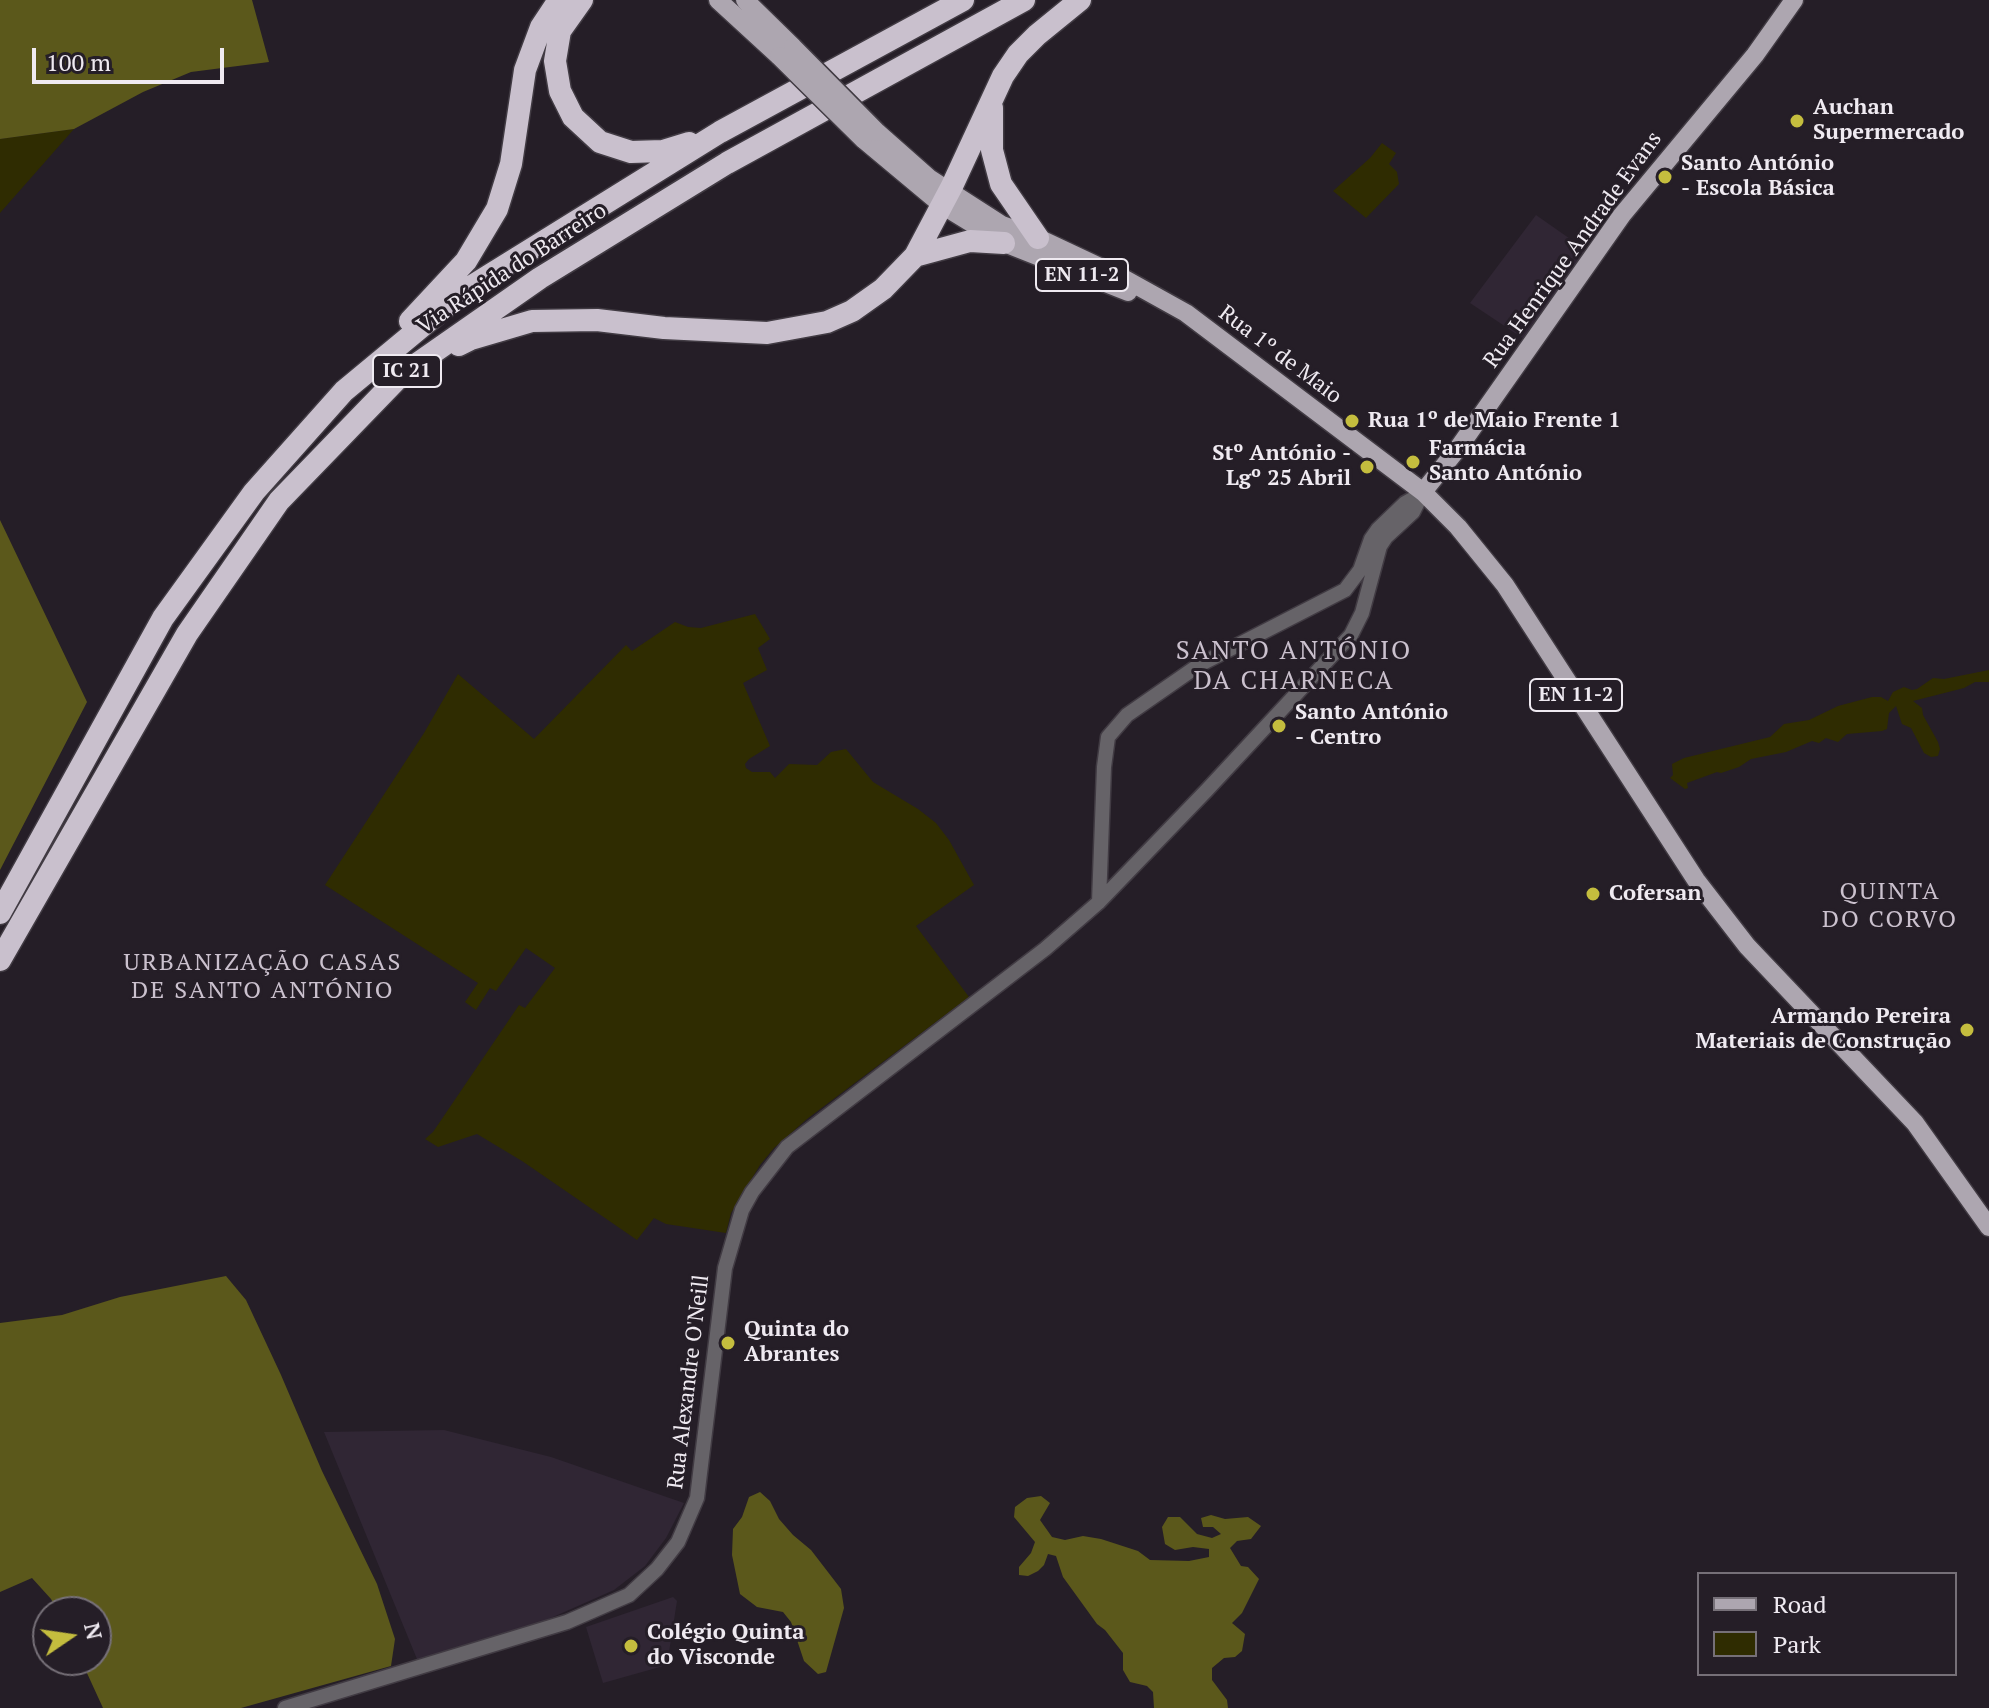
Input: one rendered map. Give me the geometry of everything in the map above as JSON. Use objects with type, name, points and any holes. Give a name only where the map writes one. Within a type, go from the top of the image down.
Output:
[{"type":"highway","points":[[344,391],[466,261],[497,209],[511,164],[525,70],[541,27],[559,0]]},
{"type":"highway","points":[[582,0],[560,31],[555,61],[556,79],[566,107],[586,132],[615,148],[645,153],[679,147],[720,132]]},
{"type":"highway","name":"Via Rápida do Barreiro","points":[[0,913],[163,618],[254,492],[344,391],[467,289],[720,132],[963,0]]},
{"type":"highway","name":"Via Rápida do Barreiro","points":[[0,960],[187,634],[279,501],[401,375],[540,278],[727,163],[1024,0]]},
{"type":"highway","points":[[401,375],[471,339],[532,321],[597,320],[664,328],[767,333],[827,322],[852,311],[883,289],[915,256],[945,199],[995,88],[1018,54],[1080,0]]},
{"type":"highway","points":[[995,88],[990,119],[992,150],[1001,184],[1038,238]]},
{"type":"highway","points":[[915,256],[970,241],[1004,243]]},
{"type":"main road","name":"EN 11-2","points":[[718,0],[786,52]]},
{"type":"main road","name":"EN 11-2","points":[[745,0],[786,52],[870,135],[945,199],[1004,243],[1186,313]]},
{"type":"main road","name":"Rua Henrique Andrade Evans","points":[[1423,492],[1459,447],[1622,215],[1755,55],[1794,0]]},
{"type":"main road","name":"EN 11-2","points":[[945,199],[1123,278],[1186,313]]},
{"type":"main road","name":"Rua 1º de Maio","points":[[1186,313],[1423,492]]},
{"type":"main road","name":"EN 11-2","points":[[1423,492],[1458,527],[1505,585],[1696,880],[1747,946],[1915,1123],[1989,1227]]},
{"type":"street","points":[[1099,902],[1108,737],[1127,715],[1199,665],[1345,590],[1360,570],[1378,529],[1405,503],[1423,492]]},
{"type":"street","name":"Rua Alexandre O'Neill","points":[[285,1708],[567,1622],[629,1595],[657,1569],[678,1542],[697,1498],[725,1268],[742,1210],[752,1192],[787,1147],[1045,949],[1099,902],[1346,641],[1355,629],[1364,605],[1380,546],[1413,512],[1423,492]]},
{"type":"street","points":[[1345,590],[1357,592],[1364,605]]},
{"type":"shaded area","points":[[0,0],[252,0],[269,62],[191,72],[143,92],[74,129],[0,139]]},
{"type":"shaded area","points":[[1536,215],[1586,250],[1524,339],[1470,303]]},
{"type":"shaded area","points":[[0,520],[87,702],[0,870]]},
{"type":"shaded area","points":[[226,1276],[246,1300],[322,1471],[377,1584],[395,1639],[391,1666],[241,1708],[103,1708],[88,1676],[112,1676],[112,1596],[48,1596],[32,1578],[0,1592],[0,1323],[62,1315],[120,1297]]},
{"type":"shaded area","points":[[444,1430],[551,1457],[684,1503],[666,1538],[645,1566],[614,1590],[544,1621],[419,1664],[324,1432]]},
{"type":"shaded area","points":[[760,1492],[770,1501],[779,1519],[811,1550],[841,1589],[844,1608],[826,1672],[818,1674],[804,1661],[791,1622],[783,1612],[757,1607],[740,1594],[732,1555],[733,1529],[742,1517],[749,1497]]},
{"type":"shaded area","points":[[1041,1496],[1050,1503],[1040,1520],[1052,1537],[1065,1540],[1083,1536],[1101,1539],[1138,1551],[1150,1560],[1189,1561],[1209,1557],[1209,1549],[1193,1547],[1175,1550],[1165,1544],[1162,1527],[1168,1517],[1180,1517],[1197,1534],[1212,1538],[1221,1534],[1213,1527],[1203,1527],[1201,1518],[1211,1515],[1225,1519],[1248,1517],[1261,1526],[1251,1539],[1237,1541],[1230,1548],[1241,1566],[1248,1567],[1259,1579],[1242,1613],[1232,1623],[1245,1634],[1242,1651],[1235,1657],[1224,1658],[1212,1668],[1212,1680],[1227,1700],[1228,1708],[1154,1708],[1153,1692],[1147,1686],[1130,1682],[1123,1670],[1123,1653],[1097,1624],[1063,1577],[1056,1556],[1048,1554],[1038,1571],[1028,1576],[1019,1575],[1019,1567],[1031,1553],[1035,1542],[1014,1517],[1015,1507],[1027,1498]]},
{"type":"shaded area","name":"Colégio Quinta do Visconde","points":[[673,1597],[677,1601],[667,1665],[603,1683],[586,1627]]},
{"type":"green space","points":[[74,129],[0,213],[0,139]]},
{"type":"green space","points":[[1382,143],[1396,153],[1389,164],[1397,172],[1399,184],[1366,218],[1333,191]]},
{"type":"green space","points":[[755,614],[770,639],[758,648],[767,670],[743,683],[770,746],[749,759],[746,768],[752,772],[770,772],[775,778],[789,764],[817,765],[831,752],[846,749],[873,782],[936,823],[974,885],[916,926],[969,997],[807,1119],[774,1148],[731,1213],[726,1233],[666,1224],[654,1218],[637,1240],[477,1134],[438,1147],[425,1139],[433,1132],[519,1005],[525,1008],[555,968],[526,948],[496,991],[490,988],[476,1010],[465,1002],[478,983],[325,885],[424,733],[458,674],[534,739],[626,645],[632,651],[675,622],[701,628]]},
{"type":"green space","points":[[1989,670],[1989,682],[1975,682],[1964,688],[1913,701],[1922,708],[1938,742],[1938,756],[1931,757],[1924,753],[1911,728],[1902,724],[1896,706],[1889,713],[1887,729],[1882,731],[1847,734],[1838,742],[1826,738],[1819,743],[1812,741],[1687,783],[1688,788],[1685,789],[1670,778],[1673,775],[1672,764],[1684,758],[1770,737],[1784,724],[1809,720],[1838,706],[1872,697],[1888,701],[1893,692],[1904,687],[1917,689],[1933,678],[1944,679]]},
{"type":"place","name":"Auchan Supermercado","points":[[1797,121]]},
{"type":"place","name":"Santo António - Escola Básica","points":[[1665,177]]},
{"type":"place","name":"Rua 1º de Maio Frente 1","points":[[1352,421]]},
{"type":"place","name":"Farmácia Santo António","points":[[1413,462]]},
{"type":"place","name":"Stº António - Lgº 25 Abril","points":[[1367,467]]},
{"type":"place","name":"Santo António - Centro","points":[[1279,726]]},
{"type":"place","name":"Cofersan","points":[[1593,894]]},
{"type":"place","name":"Armando Pereira Materiais de Construção","points":[[1967,1030]]},
{"type":"place","name":"Quinta do Abrantes","points":[[728,1343]]},
{"type":"place","name":"Colégio Quinta do Visconde","points":[[631,1646]]},
{"type":"district","name":"SANTO ANTÓNIO DA CHARNECA","points":[[1294,667]]},
{"type":"district","name":"QUINTA DO CORVO","points":[[1890,906]]},
{"type":"district","name":"URBANIZAÇÃO CASAS DE SANTO ANTÓNIO","points":[[263,977]]}]
